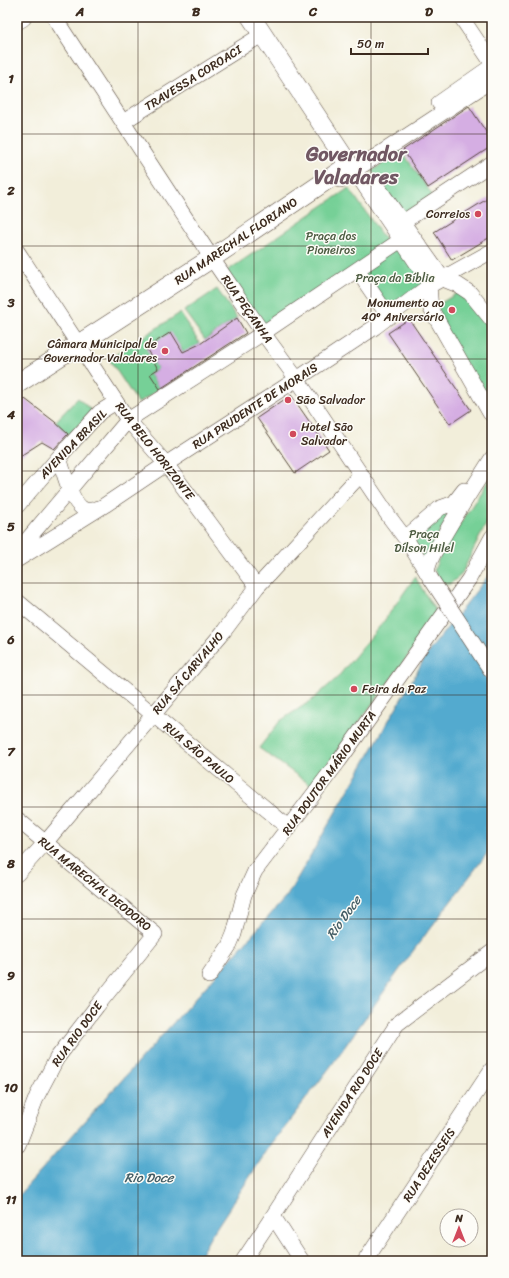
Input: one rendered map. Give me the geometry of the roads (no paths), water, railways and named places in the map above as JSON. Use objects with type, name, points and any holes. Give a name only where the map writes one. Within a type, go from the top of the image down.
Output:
[{"type":"main road","points":[[17,20],[22,17]]},
{"type":"main road","points":[[251,17],[263,25],[356,165]]},
{"type":"main road","name":"RUA MARECHAL FLORIANO","points":[[17,384],[80,348],[356,165]]},
{"type":"street","name":"RUA PEÇANHA","points":[[54,17],[214,260],[361,474],[407,537],[492,672]]},
{"type":"street","points":[[461,17],[492,65]]},
{"type":"street","name":"TRAVESSA COROACI","points":[[123,122],[263,25]]},
{"type":"street","name":"RUA MARECHAL FLORIANO","points":[[356,165],[492,65]]},
{"type":"street","name":"RUA MARECHAL FLORIANO","points":[[356,165],[492,80]]},
{"type":"street","points":[[403,222],[492,163]]},
{"type":"street","points":[[356,165],[403,222],[436,283],[431,309],[491,418]]},
{"type":"street","points":[[356,165],[401,240],[426,277],[436,283],[458,285],[470,293],[492,320]]},
{"type":"street","points":[[17,552],[128,420],[264,333],[401,240]]},
{"type":"street","name":"RUA BELO HORIZONTE","points":[[17,251],[128,420],[166,464],[258,587]]},
{"type":"street","name":"RUA PRUDENTE DE MORAIS","points":[[17,560],[105,505],[297,379],[436,283],[492,251]]},
{"type":"street","points":[[357,270],[389,316]]},
{"type":"street","name":"AVENIDA BRASIL","points":[[17,506],[100,412],[116,402]]},
{"type":"street","points":[[407,537],[438,508],[454,503],[458,499],[492,446]]},
{"type":"street","points":[[59,457],[78,505],[85,510],[92,511],[105,505]]},
{"type":"street","points":[[427,568],[454,518],[492,458]]},
{"type":"street","name":"RUA SÁ CARVALHO","points":[[17,874],[45,843],[224,631],[258,587],[361,474]]},
{"type":"street","points":[[438,508],[450,508],[453,511],[454,518]]},
{"type":"street","name":"RUA DOUTOR MÁRIO MURTA","points":[[209,976],[229,946],[234,934],[244,895],[255,871],[339,761],[469,579],[492,538]]},
{"type":"street","name":"RUA SÃO PAULO","points":[[17,601],[289,828]]},
{"type":"street","name":"RUA MARECHAL DEODORO","points":[[17,819],[155,934]]},
{"type":"street","name":"RUA RIO DOCE","points":[[18,1145],[37,1096],[57,1058],[155,934]]},
{"type":"street","name":"AVENIDA RIO DOCE","points":[[243,1261],[397,1024],[492,952]]},
{"type":"street","name":"RUA DEZESSEIS","points":[[365,1261],[492,1069]]},
{"type":"street","points":[[273,1216],[302,1261]]},
{"type":"water","name":"Rio Doce","points":[[492,571],[492,847],[410,955],[331,1066],[270,1146],[211,1236],[197,1261],[17,1261],[17,1197],[287,896],[429,651]]},
{"type":"place","name":"Correios","points":[[478,214]]},
{"type":"place","name":"Monumento ao 40º Aniversário","points":[[452,310]]},
{"type":"place","name":"Câmara Municipal de Governador Valadares","points":[[165,351]]},
{"type":"place","name":"São Salvador","points":[[288,400]]},
{"type":"place","name":"Hotel São Salvador","points":[[293,434]]},
{"type":"place","name":"Feira da Paz","points":[[354,689]]},
{"type":"district","name":"Governador Valadares","points":[[356,166]]},
{"type":"park label","name":"Praça dos Pioneiros","points":[[331,243]]},
{"type":"park label","name":"Praça da Bíblia","points":[[395,278]]},
{"type":"park label","name":"Praça Dílson Hilel","points":[[424,541]]}]
